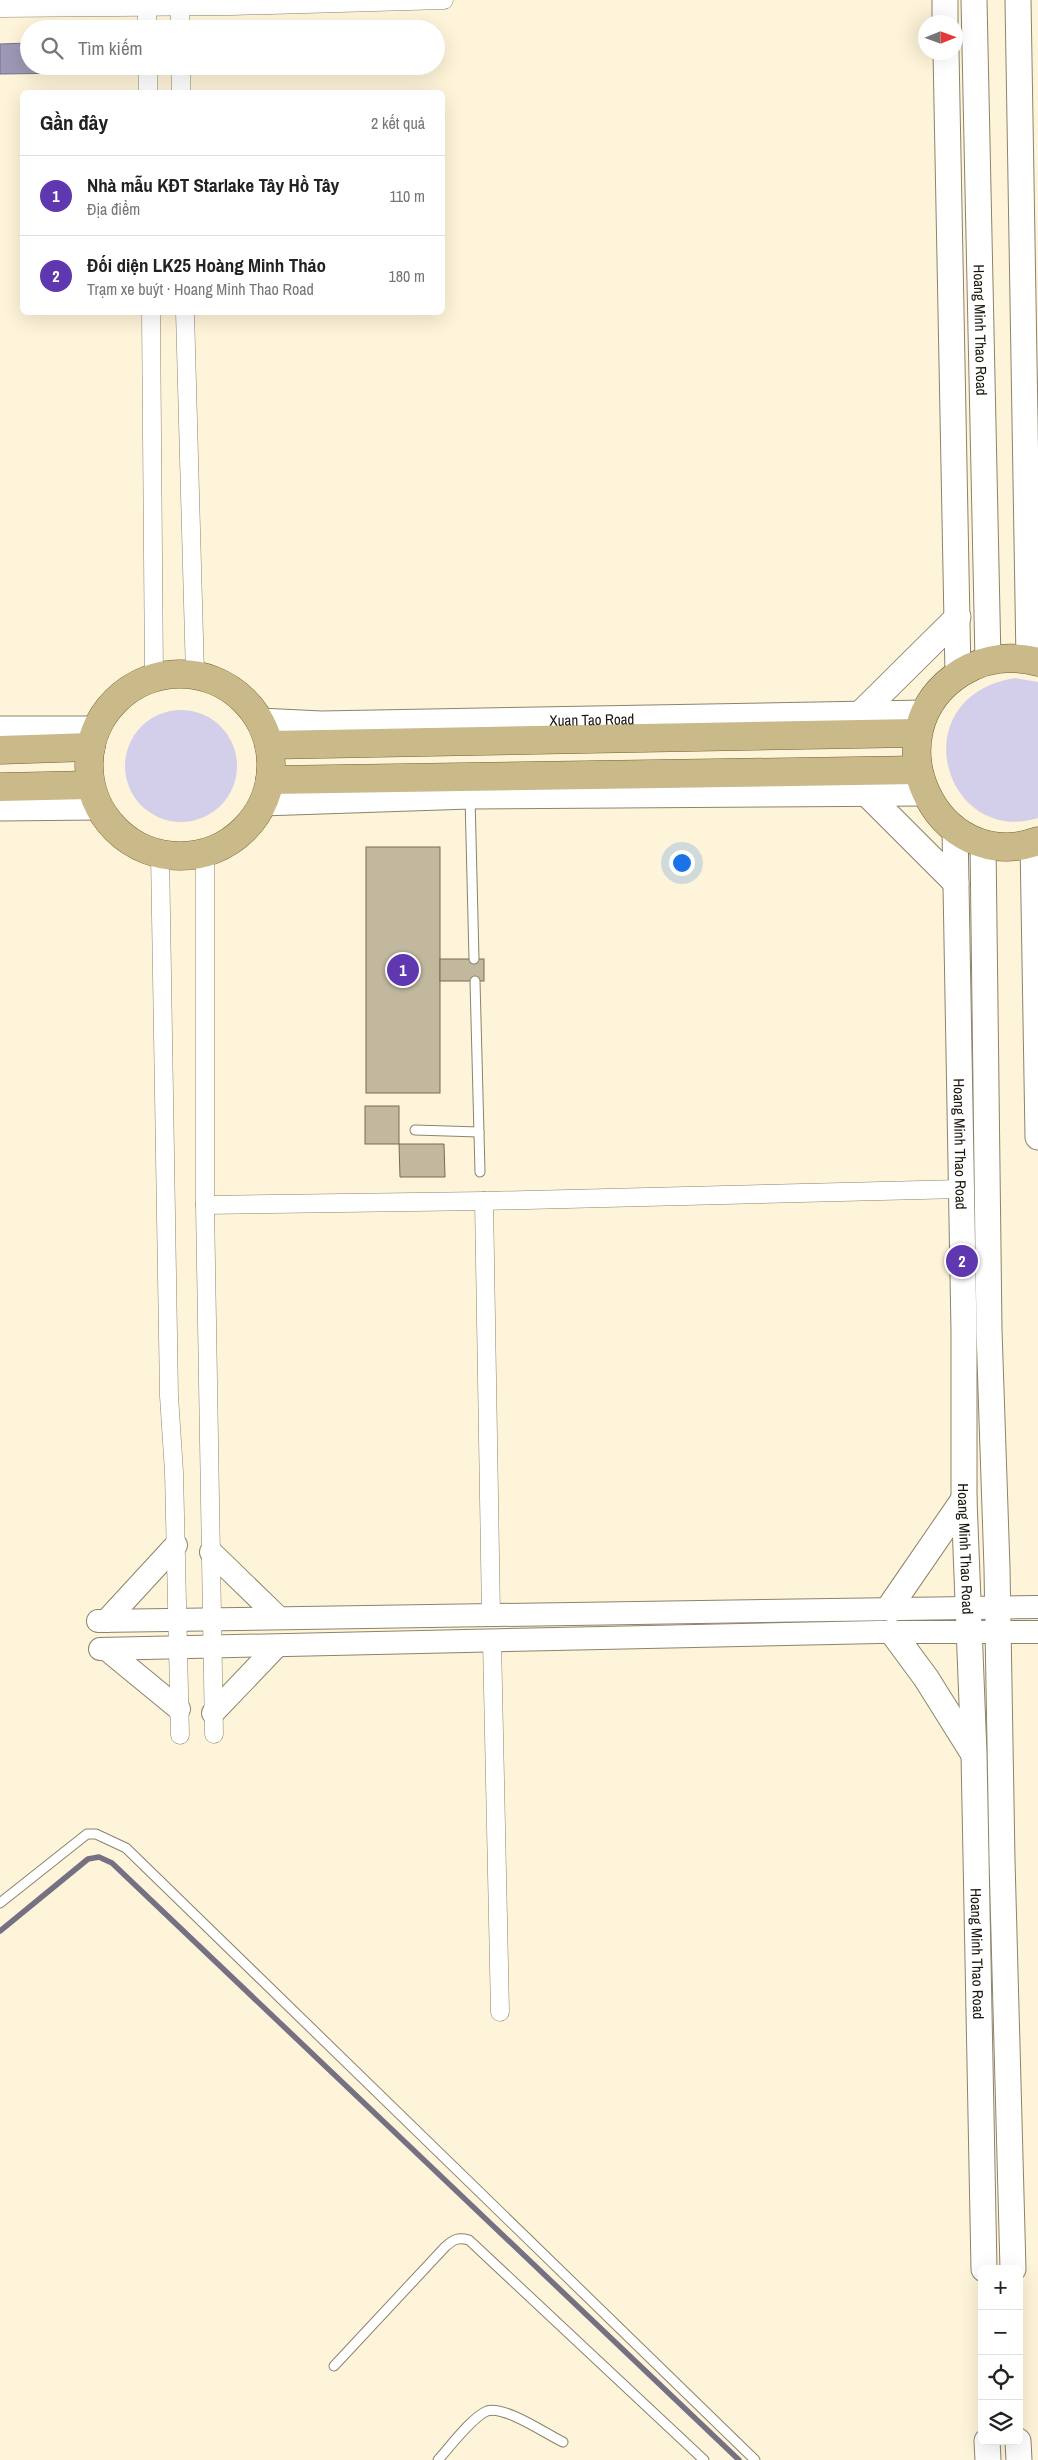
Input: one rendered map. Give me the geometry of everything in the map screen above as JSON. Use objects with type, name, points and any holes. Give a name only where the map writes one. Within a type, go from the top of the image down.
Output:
[{"type":"main road","points":[[945,0],[946,15]]},
{"type":"main road","name":"Hoang Minh Thao Road","points":[[974,0],[988,661]]},
{"type":"main road","points":[[1018,0],[1034,661],[1005,657],[974,664],[947,681],[928,705],[921,723],[922,782],[942,818],[955,829],[983,844],[1026,845],[1035,842],[1038,1136]]},
{"type":"main road","name":"Hoang Minh Thao Road","points":[[946,60],[958,674]]},
{"type":"main road","points":[[860,714],[958,617]]},
{"type":"main road","points":[[184,673],[195,675],[209,678],[230,688],[247,703],[265,733],[266,792],[245,829],[220,847],[191,856],[160,854],[132,842],[109,822],[93,796],[94,738],[100,721],[115,700],[135,685],[154,677],[184,673]]},
{"type":"main road","name":"Xuan Tao Road","points":[[265,733],[320,724],[860,714],[921,723]]},
{"type":"main road","name":"Xuan Tao Road","points":[[265,733],[921,723]]},
{"type":"main road","points":[[0,729],[94,738]]},
{"type":"main road","points":[[0,750],[94,738]]},
{"type":"main road","points":[[266,792],[922,782]]},
{"type":"main road","points":[[266,792],[470,796],[866,793],[922,782]]},
{"type":"main road","points":[[0,787],[93,796]]},
{"type":"main road","points":[[866,793],[956,883]]},
{"type":"main road","points":[[0,808],[93,796]]},
{"type":"main road","name":"Hoang Minh Thao Road","points":[[955,829],[964,1331],[964,1499],[974,1754],[984,2265]]},
{"type":"main road","name":"Hoang Minh Thao Road","points":[[983,844],[989,1330],[998,1607],[1013,2265]]},
{"type":"main road","points":[[964,1331],[989,1330]]},
{"type":"main road","points":[[964,1499],[887,1624],[926,1678],[974,1754],[1000,1753]]},
{"type":"main road","points":[[987,2445],[988,2460]]},
{"type":"main road","points":[[1018,2445],[1018,2460]]},
{"type":"street","points":[[0,8],[147,3],[232,6],[444,0]]},
{"type":"street","points":[[147,3],[147,20]]},
{"type":"street","points":[[180,3],[180,20]]},
{"type":"street","points":[[148,75],[148,90]]},
{"type":"street","points":[[181,75],[181,90]]},
{"type":"street","points":[[151,315],[154,677]]},
{"type":"street","points":[[185,315],[195,675]]},
{"type":"street","points":[[204,852],[205,1205],[213,1724]]},
{"type":"street","points":[[160,854],[169,1396],[176,1545],[180,1735]]},
{"type":"street","points":[[205,1205],[484,1201],[961,1189]]},
{"type":"street","points":[[484,1201],[491,1615]]},
{"type":"street","points":[[176,1545],[102,1621],[491,1615],[887,1624],[969,1632],[1038,1632]]},
{"type":"street","points":[[211,1552],[279,1618]]},
{"type":"street","points":[[179,1709],[103,1649],[492,1641],[887,1624],[968,1608],[1038,1607]]},
{"type":"street","points":[[492,1641],[500,2012]]},
{"type":"street","points":[[213,1724],[277,1646]]},
{"type":"lane","points":[[470,796],[474,959]]},
{"type":"lane","points":[[475,981],[480,1172]]},
{"type":"lane","points":[[416,1130],[479,1132]]},
{"type":"lane","points":[[0,1903],[84,1836],[96,1834],[126,1848],[755,2460]]},
{"type":"lane","points":[[334,2366],[445,2247],[454,2240],[461,2238],[469,2240],[704,2460]]},
{"type":"lane","points":[[438,2460],[477,2418],[487,2411],[501,2410],[563,2442]]},
{"type":"shaded area","points":[[20,43],[20,74],[0,74],[0,44]]},
{"type":"shaded area","points":[[1015,678],[1038,682],[1038,818],[1005,821],[979,811],[959,791],[948,766],[947,738],[957,712],[979,691]]},
{"type":"shaded area","points":[[181,710],[202,714],[220,727],[233,745],[237,766],[233,787],[220,805],[202,818],[181,822],[160,818],[142,805],[129,787],[125,766],[129,745],[142,727],[160,714]]},
{"type":"building","points":[[366,847],[440,847],[440,1093],[366,1093]]},
{"type":"building","points":[[440,959],[484,959],[484,981],[440,981]]},
{"type":"building","points":[[365,1106],[399,1106],[399,1144],[365,1144]]},
{"type":"building","points":[[399,1144],[444,1144],[445,1177],[400,1177]]},
{"type":"waterway","points":[[0,1931],[88,1859],[99,1857],[112,1863],[739,2460]]},
{"type":"place","name":"Nhà mẫu KĐT Starlake Tây Hồ Tây","points":[[403,970]]},
{"type":"place","name":"Đối diện LK25 Hoàng Minh Thảo","points":[[962,1261]]}]
